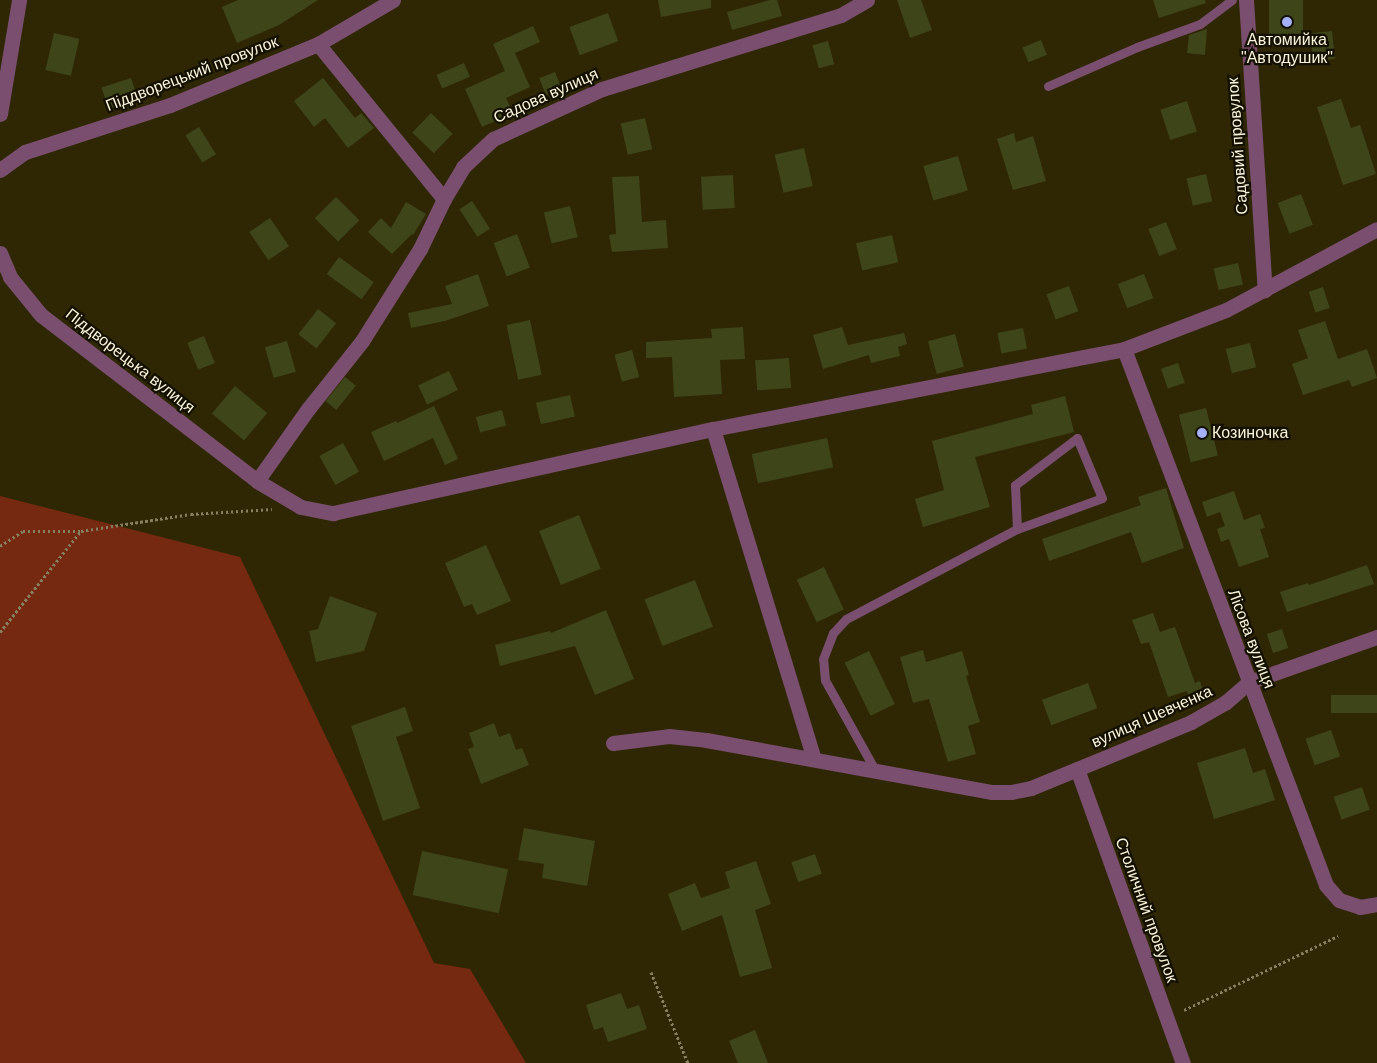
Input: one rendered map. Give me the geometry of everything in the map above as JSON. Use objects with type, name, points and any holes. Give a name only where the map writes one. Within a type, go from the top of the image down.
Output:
[{"type":"street","points":[[0,114],[19,0]]},
{"type":"street","name":"Піддворецький провулок","points":[[0,170],[25,152],[170,105],[318,44],[393,0]]},
{"type":"street","name":"Садова вулиця","points":[[257,481],[308,409],[362,341],[420,249],[444,199],[463,167],[493,139],[602,89],[841,15],[867,0]]},
{"type":"street","name":"Садовий провулок","points":[[1246,0],[1265,290]]},
{"type":"street","points":[[318,44],[444,199]]},
{"type":"street","name":"Піддворецька вулиця","points":[[0,254],[10,277],[41,315],[257,481],[301,507],[333,513],[713,429],[1124,349],[1226,310],[1377,229]]},
{"type":"street","name":"Лісова вулиця","points":[[1124,349],[1326,885],[1339,900],[1360,907],[1377,904]]},
{"type":"street","points":[[713,429],[814,759]]},
{"type":"street","name":"вулиця Шевченка","points":[[613,743],[669,736],[706,740],[1001,792],[1031,788],[1191,722],[1226,702],[1249,682],[1377,637]]},
{"type":"street","name":"Столичний провулок","points":[[1077,769],[1183,1063]]},
{"type":"lane","points":[[1048,86],[1137,47],[1200,24],[1232,0]]},
{"type":"lane","points":[[875,770],[825,680],[823,658],[833,633],[846,619],[1017,529],[1102,498],[1077,438],[1015,485],[1017,529]]},
{"type":"path","points":[[0,546],[23,531],[81,531],[191,514],[301,507]]},
{"type":"path","points":[[0,632],[81,531]]},
{"type":"path","points":[[1184,1010],[1338,936]]},
{"type":"path","points":[[650,972],[688,1063]]},
{"type":"shaded area","points":[[0,496],[240,557],[434,963],[470,969],[526,1063],[0,1063]]},
{"type":"building","points":[[238,0],[318,0],[279,25],[237,43],[222,7]]},
{"type":"building","points":[[658,0],[711,0],[711,8],[661,17]]},
{"type":"building","points":[[770,0],[777,0],[782,16],[732,30],[727,12]]},
{"type":"building","points":[[897,0],[921,0],[932,30],[910,38]]},
{"type":"building","points":[[1153,0],[1205,0],[1206,3],[1159,18]]},
{"type":"building","name":"Автомийка \"Автодушик\"","points":[[1269,0],[1303,0],[1303,46],[1269,46]]},
{"type":"building","points":[[608,13],[618,41],[580,55],[569,27]]},
{"type":"building","points":[[533,26],[540,42],[515,53],[530,87],[506,98],[513,113],[482,127],[465,89],[505,71],[493,44]]},
{"type":"building","points":[[1207,29],[1205,55],[1187,53],[1189,35]]},
{"type":"building","points":[[1332,31],[1335,59],[1313,61],[1310,33]]},
{"type":"building","points":[[54,33],[79,39],[71,76],[45,70]]},
{"type":"building","points":[[1041,40],[1047,55],[1028,62],[1022,47]]},
{"type":"building","points":[[828,41],[834,64],[819,68],[813,45]]},
{"type":"building","points":[[464,63],[470,77],[442,89],[436,75]]},
{"type":"building","points":[[555,72],[562,89],[546,95],[539,78]]},
{"type":"building","points":[[131,78],[138,99],[108,109],[102,88]]},
{"type":"building","points":[[323,78],[355,118],[361,113],[374,128],[348,148],[325,118],[314,127],[294,101]]},
{"type":"building","points":[[1341,99],[1351,128],[1360,125],[1376,174],[1343,185],[1317,107]]},
{"type":"building","points":[[1187,101],[1197,131],[1170,140],[1160,110]]},
{"type":"building","points":[[431,113],[453,134],[434,153],[412,132]]},
{"type":"building","points":[[645,118],[652,149],[628,155],[621,124]]},
{"type":"building","points":[[199,127],[216,154],[202,163],[185,135]]},
{"type":"building","points":[[1014,133],[1016,142],[1033,136],[1046,181],[1013,190],[997,139]]},
{"type":"building","points":[[804,148],[813,186],[784,193],[775,155]]},
{"type":"building","points":[[958,156],[968,191],[933,201],[923,166]]},
{"type":"building","points":[[1206,174],[1212,201],[1193,206],[1187,178]]},
{"type":"building","points":[[733,175],[735,208],[703,210],[701,177]]},
{"type":"building","points":[[639,176],[642,222],[666,220],[668,248],[612,252],[609,235],[616,234],[612,177]]},
{"type":"building","points":[[1301,194],[1313,225],[1289,234],[1278,203]]},
{"type":"building","points":[[336,197],[359,220],[338,242],[315,218]]},
{"type":"building","points":[[472,201],[490,229],[477,237],[459,209]]},
{"type":"building","points":[[406,202],[426,214],[413,235],[392,254],[368,232],[381,218],[391,228]]},
{"type":"building","points":[[570,206],[578,237],[552,244],[544,213]]},
{"type":"building","points":[[270,218],[289,246],[268,260],[249,232]]},
{"type":"building","points":[[1166,222],[1177,249],[1159,256],[1148,229]]},
{"type":"building","points":[[517,234],[530,268],[507,277],[494,243]]},
{"type":"building","points":[[892,235],[898,262],[862,271],[856,243]]},
{"type":"building","points":[[339,257],[374,282],[361,299],[327,274]]},
{"type":"building","points":[[1238,263],[1243,284],[1219,290],[1214,269]]},
{"type":"building","points":[[478,274],[489,306],[445,321],[411,328],[408,313],[452,304],[445,286]]},
{"type":"building","points":[[1144,274],[1153,298],[1127,308],[1118,284]]},
{"type":"building","points":[[1069,286],[1078,311],[1056,320],[1046,294]]},
{"type":"building","points":[[1323,287],[1330,308],[1316,313],[1309,292]]},
{"type":"building","points":[[318,309],[336,323],[316,348],[298,334]]},
{"type":"building","points":[[530,320],[542,375],[518,380],[507,325]]},
{"type":"building","points":[[1325,321],[1338,359],[1367,349],[1377,378],[1352,387],[1349,380],[1303,395],[1292,364],[1308,358],[1298,330]]},
{"type":"building","points":[[743,327],[745,359],[720,360],[722,394],[674,397],[672,357],[646,358],[646,342],[712,338],[711,329]]},
{"type":"building","points":[[842,327],[848,345],[904,333],[907,344],[898,347],[900,356],[871,363],[869,355],[823,369],[813,335]]},
{"type":"building","points":[[1023,328],[1027,349],[1001,354],[997,333]]},
{"type":"building","points":[[955,334],[964,367],[937,374],[928,341]]},
{"type":"building","points":[[204,336],[215,363],[198,370],[187,343]]},
{"type":"building","points":[[287,341],[296,372],[274,378],[265,347]]},
{"type":"building","points":[[1250,343],[1256,367],[1232,373],[1226,349]]},
{"type":"building","points":[[632,350],[639,377],[622,382],[615,355]]},
{"type":"building","points":[[789,358],[791,388],[757,390],[755,360]]},
{"type":"building","points":[[1178,363],[1185,383],[1168,389],[1161,369]]},
{"type":"building","points":[[449,371],[458,390],[427,404],[418,385]]},
{"type":"building","points":[[345,377],[356,386],[336,410],[325,401]]},
{"type":"building","points":[[235,386],[267,413],[244,441],[212,414]]},
{"type":"building","points":[[570,395],[575,416],[541,424],[536,403]]},
{"type":"building","points":[[1065,396],[1074,432],[975,457],[990,507],[923,527],[915,499],[944,490],[932,441],[1033,414],[1031,405]]},
{"type":"building","points":[[434,406],[458,459],[445,465],[433,438],[384,461],[371,432],[396,421],[397,423]]},
{"type":"building","points":[[1206,408],[1218,456],[1191,462],[1179,415]]},
{"type":"building","points":[[502,410],[506,425],[480,432],[476,417]]},
{"type":"building","points":[[827,438],[833,467],[758,483],[752,454]]},
{"type":"building","points":[[343,443],[359,472],[335,485],[319,456]]},
{"type":"building","points":[[1166,488],[1184,548],[1142,563],[1131,532],[1049,561],[1042,539],[1141,505],[1138,497]]},
{"type":"building","points":[[1234,491],[1244,520],[1260,514],[1265,528],[1260,529],[1269,557],[1239,567],[1229,539],[1221,542],[1217,529],[1225,526],[1220,512],[1207,517],[1202,502]]},
{"type":"building","points":[[579,515],[601,569],[561,585],[539,531]]},
{"type":"building","points":[[486,545],[511,601],[477,615],[472,604],[464,607],[445,563]]},
{"type":"building","points":[[1367,565],[1374,584],[1287,612],[1280,592],[1308,583],[1309,585]]},
{"type":"building","points":[[824,567],[844,610],[817,622],[797,580]]},
{"type":"building","points":[[695,580],[713,627],[663,646],[645,599]]},
{"type":"building","points":[[330,596],[377,613],[364,651],[316,662],[309,631],[318,629]]},
{"type":"building","points":[[606,610],[634,679],[595,695],[575,646],[500,666],[495,645],[550,631],[551,633]]},
{"type":"building","points":[[1153,613],[1160,632],[1175,627],[1195,683],[1200,681],[1204,695],[1190,700],[1187,691],[1168,697],[1149,642],[1141,644],[1132,620]]},
{"type":"building","points":[[1282,629],[1288,648],[1273,653],[1267,634]]},
{"type":"building","points":[[923,650],[926,662],[962,651],[969,675],[966,676],[980,722],[968,726],[976,754],[948,762],[929,699],[913,703],[900,657]]},
{"type":"building","points":[[869,651],[895,704],[871,716],[845,663]]},
{"type":"building","points":[[1088,683],[1097,708],[1051,725],[1042,700]]},
{"type":"building","points":[[1331,695],[1377,695],[1377,713],[1331,713]]},
{"type":"building","points":[[405,707],[413,731],[396,737],[420,808],[383,821],[351,726]]},
{"type":"building","points":[[494,723],[499,737],[510,733],[516,750],[522,748],[529,765],[481,784],[468,749],[474,747],[469,733]]},
{"type":"building","points":[[1331,730],[1340,756],[1315,765],[1305,739]]},
{"type":"building","points":[[1245,748],[1253,773],[1265,769],[1275,800],[1214,819],[1197,763]]},
{"type":"building","points":[[1362,787],[1370,810],[1341,819],[1334,797]]},
{"type":"building","points":[[524,828],[595,841],[587,886],[542,878],[544,864],[518,860]]},
{"type":"building","points":[[422,851],[508,869],[499,913],[413,895]]},
{"type":"building","points":[[815,854],[822,874],[798,882],[791,862]]},
{"type":"building","points":[[756,861],[771,904],[755,910],[772,968],[740,977],[722,915],[682,931],[668,894],[695,883],[701,898],[730,888],[725,872]]},
{"type":"building","points":[[621,993],[627,1009],[639,1005],[647,1029],[608,1042],[603,1027],[594,1030],[586,1005]]},
{"type":"building","points":[[755,1030],[768,1063],[738,1063],[729,1041]]},
{"type":"place","name":"Автомийка \"Автодушик\"","points":[[1287,22]]},
{"type":"place","name":"Козиночка","points":[[1202,433]]}]
